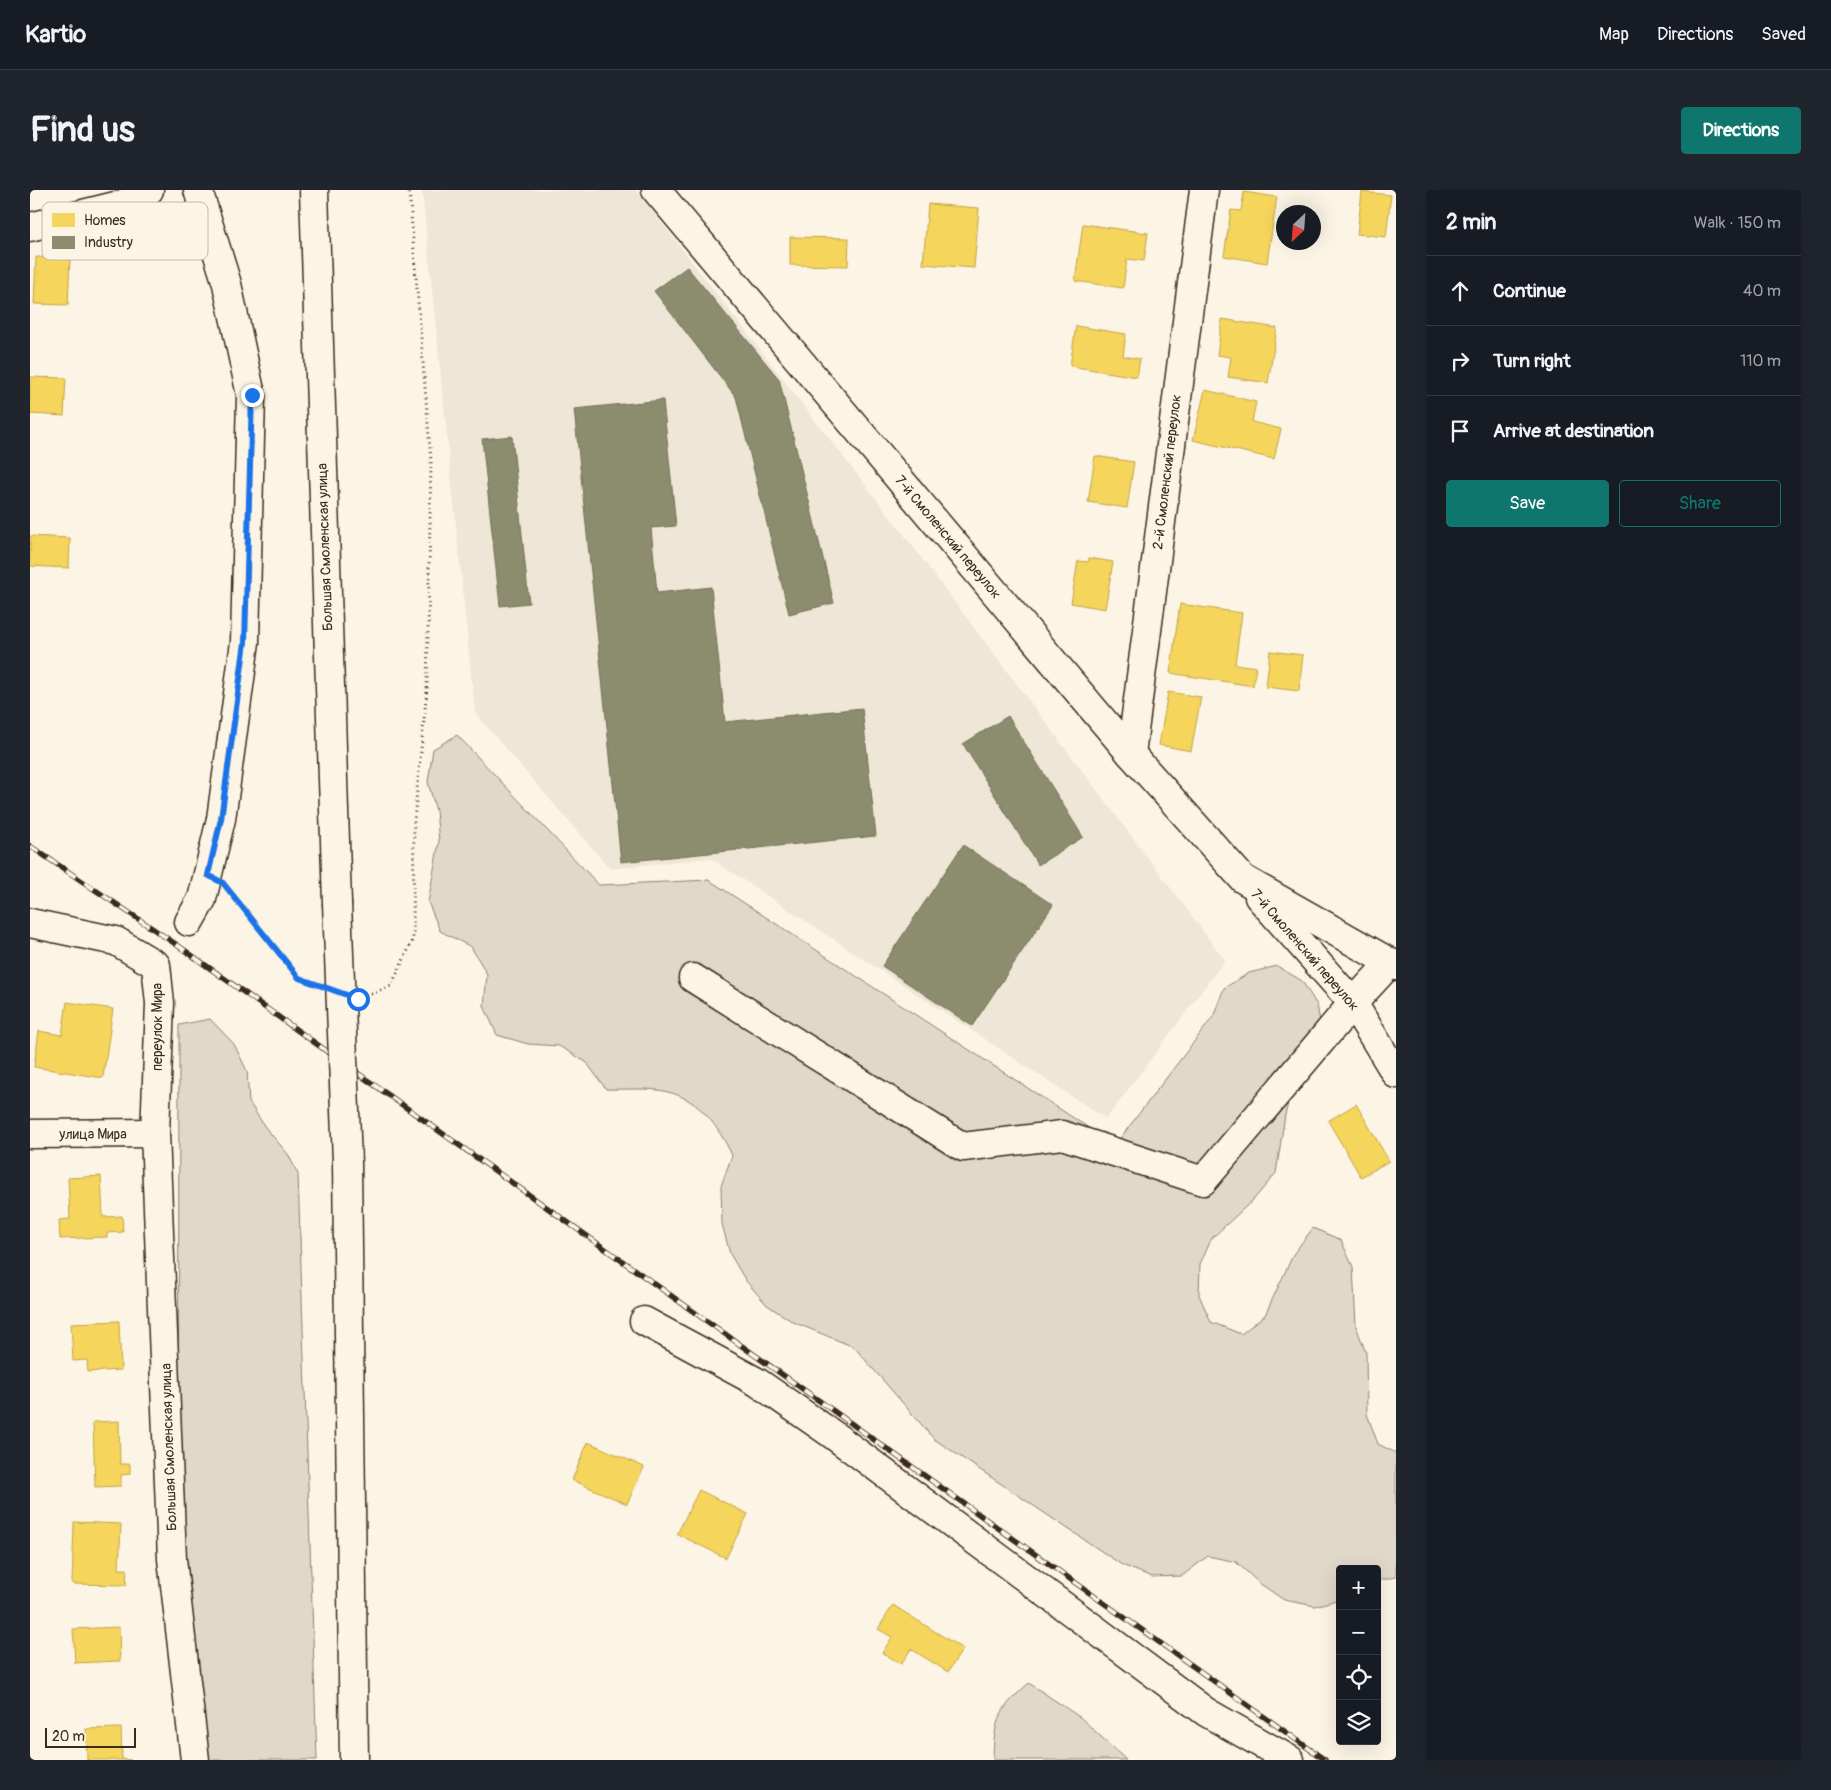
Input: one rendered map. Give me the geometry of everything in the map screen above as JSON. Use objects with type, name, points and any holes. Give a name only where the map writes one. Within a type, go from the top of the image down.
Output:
[{"type":"street","points":[[127,202],[149,190]]},
{"type":"street","points":[[198,190],[202,202]]},
{"type":"street","name":"Большая Смоленская улица","points":[[314,190],[347,1162],[354,1760]]},
{"type":"street","name":"7-й Смоленский переулок","points":[[656,190],[1131,754],[1353,1003],[1396,1074]]},
{"type":"street","name":"2-й Смоленский переулок","points":[[1131,754],[1204,190]]},
{"type":"street","points":[[189,922],[202,899],[221,819],[245,642],[252,395],[227,284],[208,222]]},
{"type":"street","name":"7-й Смоленский переулок","points":[[1243,880],[1393,964]]},
{"type":"street","name":"переулок Мира","points":[[30,922],[116,941],[156,965],[160,1003],[155,1133]]},
{"type":"street","points":[[694,978],[963,1147],[1062,1135],[1203,1181],[1353,1003],[1393,964]]},
{"type":"street","name":"Большая Смоленская улица","points":[[155,1133],[172,1559],[194,1760]]},
{"type":"street","name":"улица Мира","points":[[30,1134],[155,1133]]},
{"type":"street","points":[[644,1321],[757,1382],[832,1434],[1206,1712],[1290,1760]]},
{"type":"path","points":[[367,996],[391,986],[413,940],[414,821],[427,689],[431,461],[409,190]]},
{"type":"path","points":[[208,875],[223,883],[299,978],[316,984]]},
{"type":"shaded area","points":[[422,190],[636,190],[898,527],[1225,960],[1106,1119],[710,858],[610,869],[475,713]]},
{"type":"shaded area","points":[[457,735],[599,885],[709,880],[1115,1145],[1213,1017],[1224,988],[1249,973],[1277,966],[1302,981],[1317,1005],[1322,1032],[1292,1089],[1285,1115],[1276,1173],[1255,1198],[1212,1238],[1200,1264],[1199,1295],[1211,1322],[1241,1334],[1265,1315],[1294,1253],[1313,1228],[1341,1240],[1353,1267],[1356,1326],[1366,1353],[1367,1414],[1378,1444],[1396,1453],[1396,1577],[1381,1580],[1381,1565],[1336,1565],[1336,1600],[1315,1606],[1284,1600],[1259,1583],[1236,1562],[1208,1556],[1182,1576],[1152,1577],[1122,1565],[934,1439],[854,1347],[793,1322],[767,1305],[746,1281],[730,1254],[722,1224],[721,1186],[732,1155],[721,1134],[699,1108],[680,1096],[661,1090],[606,1089],[586,1062],[559,1046],[528,1044],[497,1035],[484,1006],[487,974],[471,947],[440,931],[428,902],[439,842],[436,811],[428,782],[433,749]]},
{"type":"shaded area","points":[[210,1019],[234,1044],[247,1071],[249,1102],[265,1127],[288,1154],[298,1174],[317,1760],[181,1760],[178,1707],[179,1025]]},
{"type":"shaded area","points":[[1029,1683],[1081,1718],[1126,1760],[993,1760],[995,1735],[1000,1717],[1010,1701]]},
{"type":"building: Homes","points":[[1244,192],[1277,197],[1267,263],[1224,256],[1231,210],[1241,211]]},
{"type":"building: Homes","points":[[1362,192],[1391,195],[1386,237],[1357,234]]},
{"type":"building: Homes","points":[[928,204],[979,208],[974,268],[923,264]]},
{"type":"building: Homes","points":[[1083,224],[1148,233],[1144,261],[1127,259],[1123,288],[1075,281]]},
{"type":"building: Homes","points":[[790,237],[849,238],[848,266],[790,265]]},
{"type":"building: Homes","points":[[36,257],[42,257],[42,260],[70,260],[68,305],[34,304]]},
{"type":"building: Homes","points":[[1222,319],[1277,328],[1268,383],[1228,377],[1231,357],[1217,355]]},
{"type":"building: Homes","points":[[1076,326],[1126,334],[1123,356],[1140,359],[1137,377],[1070,366]]},
{"type":"building: Homes","points":[[30,377],[66,378],[64,416],[30,414]]},
{"type":"building: Homes","points":[[1205,390],[1256,402],[1252,422],[1281,429],[1274,459],[1193,440]]},
{"type":"building: Homes","points":[[1095,456],[1134,462],[1127,508],[1088,502]]},
{"type":"building: Homes","points":[[30,536],[70,538],[69,568],[30,566]]},
{"type":"building: Homes","points":[[1089,558],[1113,562],[1105,609],[1071,603],[1078,561],[1088,562]]},
{"type":"building: Homes","points":[[1180,604],[1242,613],[1235,664],[1256,667],[1253,686],[1170,673]]},
{"type":"building: Homes","points":[[1270,651],[1303,655],[1299,691],[1266,687]]},
{"type":"building: Homes","points":[[1168,692],[1201,697],[1191,751],[1159,745]]},
{"type":"building: Homes","points":[[67,1002],[113,1009],[103,1078],[34,1067],[39,1031],[62,1035]]},
{"type":"building: Homes","points":[[1356,1104],[1389,1161],[1361,1177],[1328,1121]]},
{"type":"building: Homes","points":[[101,1176],[103,1217],[122,1216],[123,1232],[107,1233],[107,1237],[60,1239],[59,1220],[70,1219],[68,1178]]},
{"type":"building: Homes","points":[[119,1321],[121,1370],[88,1372],[87,1360],[73,1361],[71,1323]]},
{"type":"building: Homes","points":[[119,1421],[120,1464],[130,1464],[130,1474],[121,1475],[121,1486],[95,1487],[93,1422]]},
{"type":"building: Homes","points":[[588,1442],[644,1467],[627,1504],[572,1480]]},
{"type":"building: Homes","points":[[699,1490],[748,1514],[726,1558],[677,1534]]},
{"type":"building: Homes","points":[[74,1522],[121,1524],[119,1569],[127,1569],[126,1585],[72,1584]]},
{"type":"building: Homes","points":[[893,1605],[963,1649],[948,1672],[911,1649],[901,1664],[882,1653],[892,1637],[878,1629]]},
{"type":"building: Homes","points":[[119,1627],[120,1661],[75,1663],[73,1629]]},
{"type":"building: Homes","points":[[121,1728],[122,1759],[131,1760],[87,1760],[86,1729]]},
{"type":"building: Industry","points":[[687,267],[779,379],[834,603],[789,614],[736,397],[654,291]]},
{"type":"building: Industry","points":[[663,400],[676,526],[651,528],[657,593],[711,587],[725,722],[862,708],[876,836],[621,862],[574,409]]},
{"type":"building: Industry","points":[[512,436],[529,603],[500,606],[482,439]]},
{"type":"building: Industry","points":[[1008,716],[1083,837],[1038,865],[963,744]]},
{"type":"building: Industry","points":[[963,845],[1053,905],[972,1026],[882,966]]},
{"type":"railway","points":[[30,846],[180,947],[1325,1760]]},
{"type":"route","points":[[252,395],[245,642],[221,819],[208,875],[223,883],[299,978],[358,999]]}]
